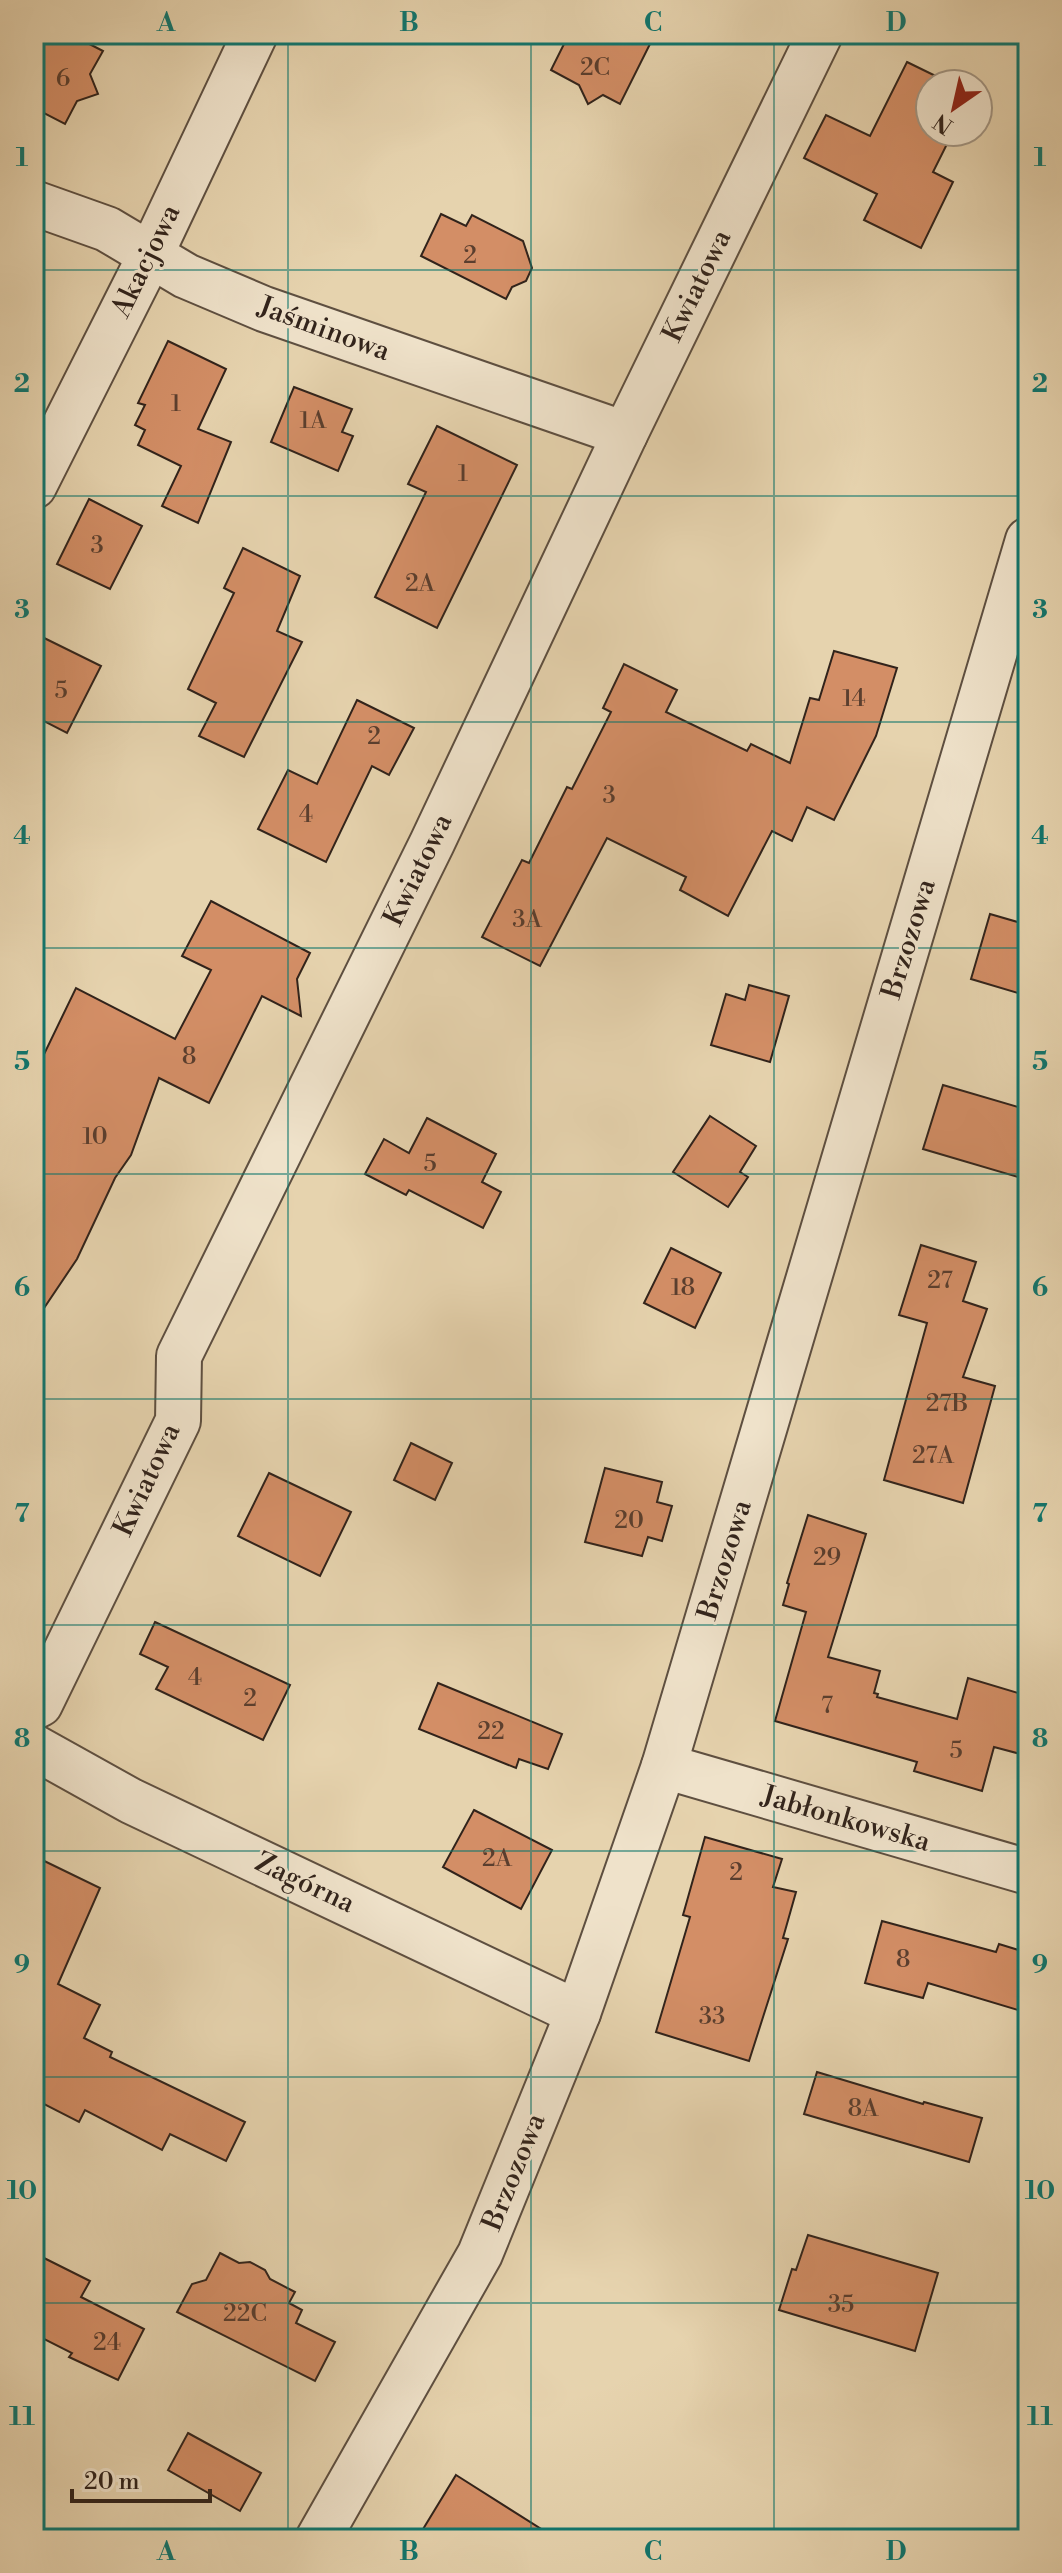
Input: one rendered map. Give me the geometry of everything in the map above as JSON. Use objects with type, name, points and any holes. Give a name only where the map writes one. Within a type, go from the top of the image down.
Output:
[{"type":"street","name":"Akacjowa","points":[[34,486],[151,254],[255,34]]},
{"type":"street","name":"Kwiatowa","points":[[34,1707],[40,1704],[178,1421],[179,1356],[432,843],[625,434],[820,34]]},
{"type":"street","name":"Jaśminowa","points":[[34,203],[107,229],[186,276],[264,309],[625,434]]},
{"type":"street","name":"Brzozowa","points":[[318,2539],[480,2254],[578,2013],[664,1766],[1028,540]]},
{"type":"street","name":"Zagórna","points":[[34,1747],[131,1801],[578,2013]]},
{"type":"street","name":"Jabłonkowska","points":[[664,1766],[1028,1872]]},
{"type":"building","points":[[34,34],[70,34],[103,51],[90,74],[98,94],[77,101],[65,124],[34,108]]},
{"type":"building","points":[[569,34],[655,34],[620,104],[603,95],[588,104],[579,85],[551,70]]},
{"type":"building","points":[[907,62],[919,68],[914,68],[914,148],[945,148],[933,172],[953,182],[921,248],[864,220],[877,194],[804,158],[826,115],[870,136]]},
{"type":"building","points":[[441,214],[466,226],[472,215],[523,241],[532,268],[526,281],[512,287],[506,299],[421,256]]},
{"type":"building","points":[[168,341],[226,369],[198,429],[231,442],[198,523],[162,506],[181,466],[138,445],[145,430],[135,425],[145,405],[138,403]]},
{"type":"building","points":[[294,387],[352,409],[342,432],[353,436],[338,471],[271,442]]},
{"type":"building","points":[[437,426],[517,465],[437,628],[375,597],[426,492],[408,484]]},
{"type":"building","points":[[89,499],[142,526],[110,589],[57,564]]},
{"type":"building","points":[[243,548],[300,576],[277,631],[302,642],[244,757],[199,736],[216,703],[188,689],[234,593],[224,588]]},
{"type":"building","points":[[34,633],[101,666],[67,733],[34,716]]},
{"type":"building","points":[[834,651],[897,668],[876,736],[834,820],[807,807],[792,841],[772,831],[728,916],[680,890],[686,877],[607,838],[540,966],[482,937],[522,860],[529,863],[567,787],[572,789],[611,712],[603,708],[624,664],[677,690],[666,712],[747,751],[751,744],[790,763],[810,698],[819,700]]},
{"type":"building","points":[[357,700],[414,728],[389,775],[372,766],[326,862],[258,829],[288,770],[317,784]]},
{"type":"building","points":[[211,901],[310,953],[297,979],[301,1016],[262,996],[209,1103],[159,1078],[131,1155],[115,1178],[77,1259],[34,1323],[34,1075],[76,988],[175,1039],[211,970],[182,956]]},
{"type":"building","points":[[990,914],[1028,925],[1028,996],[971,979]]},
{"type":"building","points":[[749,985],[789,996],[770,1062],[711,1045],[726,994],[745,1000]]},
{"type":"building","points":[[943,1085],[1028,1110],[1028,1180],[923,1149]]},
{"type":"building","points":[[710,1116],[756,1146],[740,1172],[748,1177],[728,1207],[673,1172]]},
{"type":"building","points":[[427,1118],[496,1154],[482,1182],[501,1192],[483,1228],[409,1190],[406,1195],[365,1174],[384,1139],[409,1153]]},
{"type":"building","points":[[921,1245],[976,1262],[963,1301],[987,1309],[963,1377],[995,1386],[963,1503],[884,1480],[927,1323],[899,1315]]},
{"type":"building","points":[[671,1248],[721,1273],[695,1328],[644,1303]]},
{"type":"building","points":[[411,1443],[452,1463],[435,1500],[394,1480]]},
{"type":"building","points":[[605,1468],[662,1482],[657,1502],[672,1506],[662,1541],[648,1537],[642,1556],[585,1542]]},
{"type":"building","points":[[269,1473],[351,1512],[320,1576],[238,1536]]},
{"type":"building","points":[[808,1515],[866,1534],[828,1657],[880,1671],[874,1693],[878,1694],[877,1697],[957,1719],[968,1678],[1028,1696],[1028,1756],[994,1747],[982,1791],[914,1771],[917,1762],[775,1721],[806,1612],[783,1605]]},
{"type":"building","points":[[155,1622],[290,1685],[263,1740],[156,1689],[168,1667],[140,1654]]},
{"type":"building","points":[[438,1683],[562,1734],[548,1769],[519,1759],[516,1768],[419,1729]]},
{"type":"building","points":[[474,1810],[552,1850],[521,1909],[443,1867]]},
{"type":"building","points":[[705,1837],[782,1859],[773,1887],[796,1892],[783,1938],[788,1939],[749,2061],[656,2032],[690,1917],[683,1915]]},
{"type":"building","points":[[34,1856],[100,1888],[58,1984],[100,2005],[84,2038],[112,2052],[110,2057],[245,2122],[226,2161],[170,2134],[162,2150],[85,2110],[79,2122],[34,2099]]},
{"type":"building","points":[[882,1921],[996,1952],[999,1944],[1028,1953],[1028,2013],[928,1983],[923,1998],[865,1983]]},
{"type":"building","points":[[817,2072],[982,2118],[969,2162],[804,2114]]},
{"type":"building","points":[[808,2235],[938,2273],[915,2351],[779,2310],[792,2269],[796,2270]]},
{"type":"building","points":[[34,2253],[90,2281],[81,2297],[144,2329],[118,2380],[69,2357],[72,2353],[34,2334]]},
{"type":"building","points":[[220,2253],[239,2263],[250,2262],[265,2270],[270,2279],[295,2292],[289,2303],[302,2310],[296,2323],[335,2342],[315,2381],[177,2312],[192,2284],[206,2280]]},
{"type":"building","points":[[188,2433],[261,2473],[240,2511],[168,2470]]},
{"type":"building","points":[[456,2475],[557,2539],[417,2539]]}]
